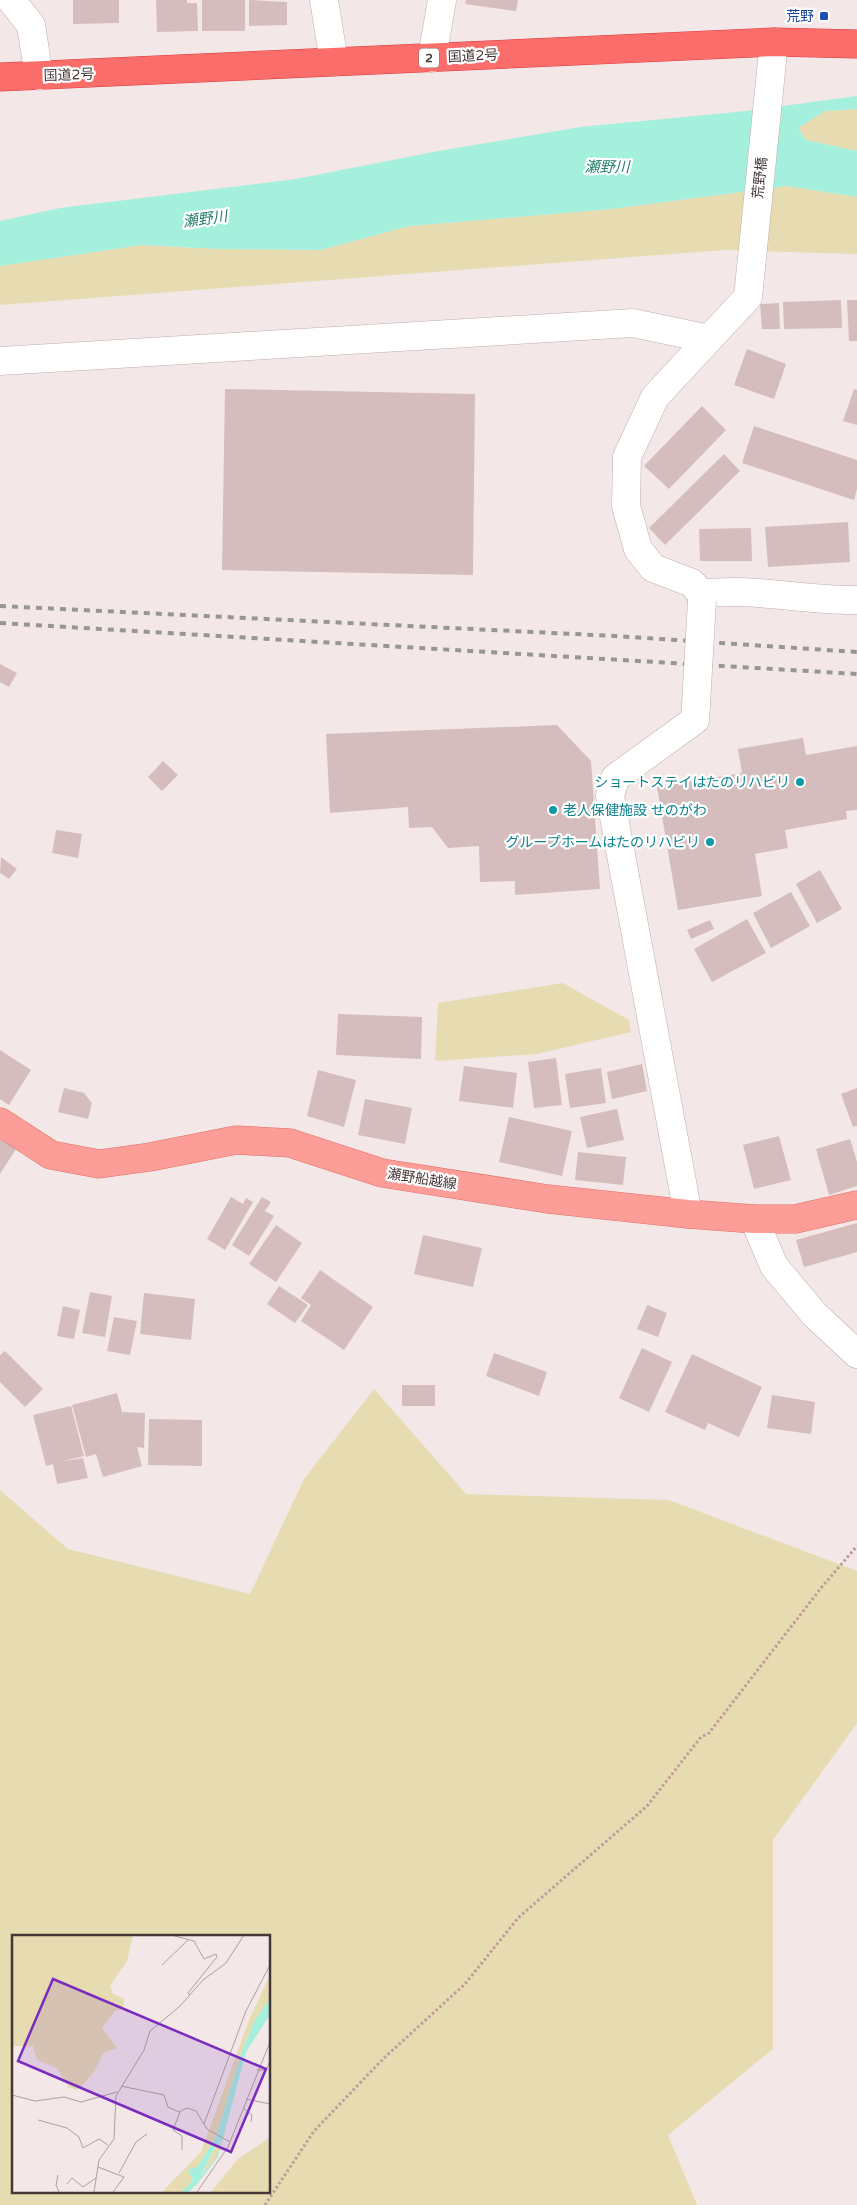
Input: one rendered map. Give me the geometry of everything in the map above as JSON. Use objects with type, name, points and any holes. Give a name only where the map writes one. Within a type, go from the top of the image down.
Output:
[{"type":"highway","name":"国道2号","points":[[0,77],[774,42],[857,44]]},
{"type":"main road","name":"瀬野船越線","points":[[0,1122],[52,1155],[98,1164],[150,1157],[236,1140],[290,1143],[382,1173],[548,1199],[688,1214],[754,1220],[795,1219],[857,1205]]},
{"type":"street","points":[[11,0],[31,25],[39,76]]},
{"type":"street","points":[[324,0],[334,62]]},
{"type":"street","points":[[432,58],[442,0]]},
{"type":"street","name":"荒野橋","points":[[701,597],[692,583],[654,568],[638,549],[626,506],[627,457],[655,397],[748,297],[774,42]]},
{"type":"street","points":[[0,361],[633,323],[709,339]]},
{"type":"street","points":[[688,1214],[610,796],[615,778],[695,720],[701,597],[721,591],[857,600]]},
{"type":"street","points":[[754,1220],[774,1266],[815,1315],[857,1354]]},
{"type":"path","points":[[265,2205],[314,2131],[384,2058],[466,1984],[518,1918],[647,1806],[701,1737],[709,1733],[821,1588],[857,1546]]},
{"type":"shaded area","points":[[857,109],[857,151],[806,140],[798,128],[824,111]]},
{"type":"shaded area","points":[[787,186],[857,197],[857,254],[724,250],[0,305],[0,266],[142,245],[218,249],[321,250],[409,226],[611,209]]},
{"type":"shaded area","points":[[563,983],[629,1020],[631,1032],[537,1054],[435,1061],[438,1003]]},
{"type":"shaded area","points":[[374,1389],[466,1494],[669,1500],[857,1571],[857,1723],[773,1840],[773,2049],[668,2135],[697,2205],[0,2205],[0,1490],[68,1549],[250,1594],[304,1479]]},
{"type":"water","name":"瀬野川","points":[[857,96],[857,109],[825,111],[798,128],[806,140],[857,151],[857,197],[787,186],[611,209],[409,226],[321,250],[218,249],[142,245],[0,266],[0,221],[60,208],[296,179],[433,152],[580,127],[746,111]]},
{"type":"building","points":[[73,0],[119,0],[119,23],[73,24]]},
{"type":"building","points":[[156,0],[187,0],[187,3],[197,3],[198,31],[157,32]]},
{"type":"building","points":[[202,0],[245,0],[245,31],[202,31]]},
{"type":"building","points":[[249,0],[287,2],[287,25],[249,26]]},
{"type":"building","points":[[466,0],[518,0],[516,11],[465,4]]},
{"type":"building","points":[[841,300],[842,328],[784,329],[783,302]]},
{"type":"building","points":[[847,300],[857,300],[857,341],[849,341]]},
{"type":"building","points":[[779,303],[780,329],[762,329],[760,304]]},
{"type":"building","points":[[747,349],[786,364],[774,399],[734,385]]},
{"type":"building","points":[[225,389],[475,394],[473,575],[222,570]]},
{"type":"building","points":[[854,389],[857,390],[857,425],[843,421]]},
{"type":"building","points":[[702,406],[726,430],[669,489],[644,466]]},
{"type":"building","points":[[754,426],[857,460],[857,489],[854,500],[742,463]]},
{"type":"building","points":[[724,454],[740,471],[665,545],[649,528]]},
{"type":"building","points":[[848,522],[850,562],[768,567],[765,527]]},
{"type":"building","points":[[751,528],[752,561],[700,561],[699,529]]},
{"type":"building","points":[[0,664],[17,673],[9,687],[0,682]]},
{"type":"building","name":"老人保健施設 せのがわ","points":[[557,725],[591,761],[600,889],[515,895],[515,881],[480,882],[479,846],[448,848],[432,827],[409,828],[408,807],[330,813],[326,734]]},
{"type":"building","points":[[803,738],[806,755],[857,746],[857,810],[846,811],[847,819],[785,830],[788,848],[755,854],[762,896],[678,910],[657,787],[742,773],[738,749]]},
{"type":"building","points":[[163,761],[178,775],[162,791],[148,777]]},
{"type":"building","points":[[56,830],[82,834],[78,858],[52,853]]},
{"type":"building","points":[[1,857],[17,869],[9,879],[0,873]]},
{"type":"building","points":[[820,870],[842,909],[817,923],[796,884]]},
{"type":"building","points":[[791,892],[810,926],[771,948],[753,913]]},
{"type":"building","points":[[747,919],[766,953],[712,982],[694,949]]},
{"type":"building","points":[[710,920],[714,929],[691,939],[687,930]]},
{"type":"building","points":[[338,1014],[422,1017],[421,1059],[336,1055]]},
{"type":"building","points":[[0,1050],[31,1070],[9,1105],[0,1099]]},
{"type":"building","points":[[556,1058],[562,1105],[534,1108],[528,1062]]},
{"type":"building","points":[[642,1064],[647,1091],[612,1099],[607,1072]]},
{"type":"building","points":[[464,1066],[517,1073],[513,1108],[459,1101]]},
{"type":"building","points":[[601,1068],[606,1103],[570,1108],[565,1074]]},
{"type":"building","points":[[318,1070],[356,1080],[344,1127],[307,1116]]},
{"type":"building","points":[[64,1088],[84,1093],[92,1103],[88,1119],[58,1112]]},
{"type":"building","points":[[857,1088],[857,1126],[853,1127],[841,1094]]},
{"type":"building","points":[[365,1099],[412,1108],[405,1144],[358,1135]]},
{"type":"building","points":[[617,1109],[624,1140],[587,1148],[580,1117]]},
{"type":"building","points":[[509,1117],[572,1131],[562,1176],[499,1162]]},
{"type":"building","points":[[779,1136],[791,1180],[754,1189],[743,1145]]},
{"type":"building","points":[[0,1139],[16,1149],[0,1174]]},
{"type":"building","points":[[850,1139],[857,1162],[857,1186],[829,1195],[816,1149]]},
{"type":"building","points":[[578,1152],[626,1157],[623,1185],[575,1180]]},
{"type":"building","points":[[231,1197],[243,1204],[246,1198],[253,1202],[225,1250],[207,1239]]},
{"type":"building","points":[[262,1197],[271,1202],[265,1211],[274,1216],[249,1256],[232,1245]]},
{"type":"building","points":[[857,1223],[857,1252],[804,1267],[796,1240]]},
{"type":"building","points":[[276,1225],[302,1243],[276,1282],[249,1264]]},
{"type":"building","points":[[423,1235],[482,1248],[473,1287],[414,1274]]},
{"type":"building","points":[[320,1270],[373,1307],[344,1350],[301,1321],[311,1305],[301,1298]]},
{"type":"building","points":[[279,1286],[308,1305],[295,1323],[267,1304]]},
{"type":"building","points":[[90,1292],[112,1296],[105,1337],[82,1333]]},
{"type":"building","points":[[144,1293],[195,1299],[191,1340],[140,1334]]},
{"type":"building","points":[[647,1305],[667,1313],[658,1337],[637,1329]]},
{"type":"building","points":[[63,1306],[80,1310],[74,1339],[57,1336]]},
{"type":"building","points":[[114,1317],[137,1321],[130,1355],[107,1351]]},
{"type":"building","points":[[642,1348],[672,1362],[649,1412],[619,1398]]},
{"type":"building","points":[[5,1351],[43,1389],[25,1407],[0,1382],[0,1355]]},
{"type":"building","points":[[494,1353],[547,1372],[539,1396],[486,1376]]},
{"type":"building","points":[[692,1354],[762,1387],[739,1437],[708,1423],[705,1430],[665,1412]]},
{"type":"building","points":[[402,1385],[435,1385],[435,1406],[402,1406]]},
{"type":"building","points":[[117,1393],[123,1415],[123,1412],[145,1413],[144,1448],[137,1447],[142,1466],[103,1477],[96,1454],[86,1457],[72,1405]]},
{"type":"building","points":[[772,1395],[815,1402],[811,1434],[767,1428]]},
{"type":"building","points":[[71,1406],[84,1456],[60,1462],[83,1458],[88,1478],[57,1484],[53,1464],[46,1466],[33,1415]]},
{"type":"building","points":[[149,1419],[202,1420],[202,1466],[148,1465]]},
{"type":"railway","points":[[0,606],[615,636],[857,652]]},
{"type":"railway","points":[[0,623],[857,674]]},
{"type":"place","name":"荒野","points":[[824,16]]},
{"type":"place","name":"ショートステイはたのリハビリ","points":[[800,782]]},
{"type":"place","name":"老人保健施設 せのがわ","points":[[553,810]]},
{"type":"place","name":"グループホームはたのリハビリ","points":[[710,842]]}]
